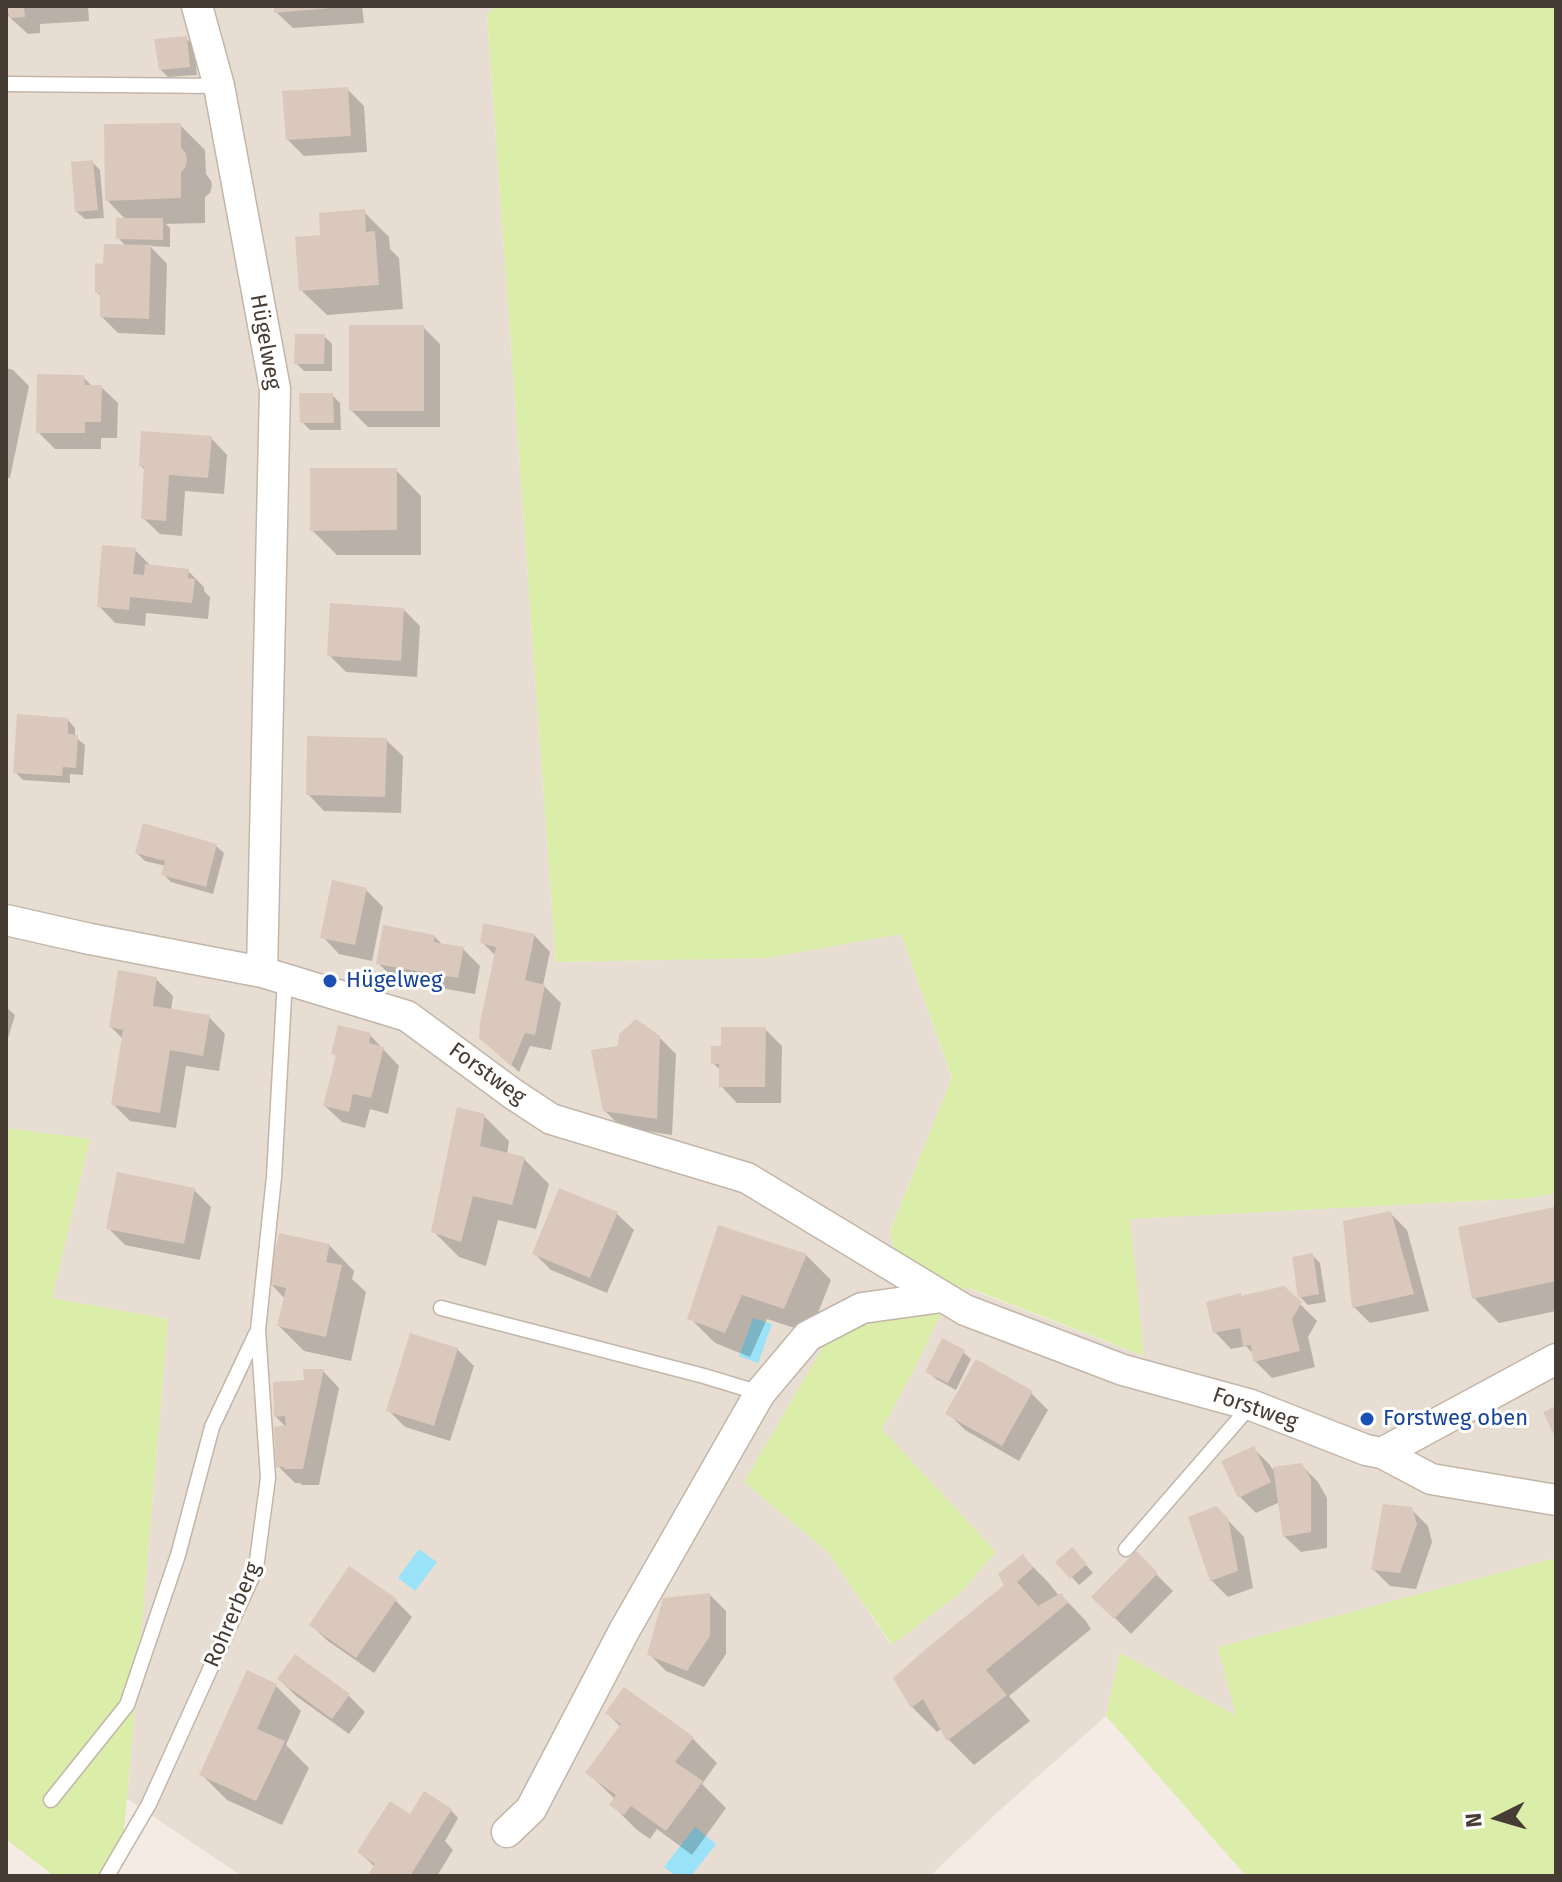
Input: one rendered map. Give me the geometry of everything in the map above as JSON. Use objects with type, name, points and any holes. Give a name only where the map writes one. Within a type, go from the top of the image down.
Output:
[{"type":"street","name":"Hügelweg","points":[[197,6],[219,86],[275,389],[273,976]]},
{"type":"street","name":"Forstweg","points":[[6,920],[273,976],[407,1016],[551,1119],[747,1178],[965,1310],[1123,1370],[1251,1405],[1366,1450],[1382,1453],[1431,1479],[1556,1500]]},
{"type":"street","points":[[507,1832],[531,1809],[624,1631],[753,1404],[808,1336],[862,1308],[942,1297]]},
{"type":"street","points":[[1382,1453],[1556,1359]]},
{"type":"lane","points":[[6,84],[219,86]]},
{"type":"lane","name":"Rohrerberg","points":[[107,1876],[149,1804],[256,1568],[268,1478],[258,1330],[274,1177],[273,976]]},
{"type":"lane","points":[[441,1308],[704,1376],[753,1404]]},
{"type":"lane","name":"Rohrerberg","points":[[51,1800],[127,1705],[178,1555],[212,1427],[258,1330]]},
{"type":"lane","points":[[1126,1549],[1251,1405]]},
{"type":"shaded area","points":[[6,6],[496,6],[487,16],[556,962],[767,958],[901,934],[952,1079],[890,1230],[902,1285],[824,1345],[744,1482],[828,1552],[891,1645],[882,1429],[937,1321],[967,1287],[1143,1356],[1129,1219],[1530,1198],[1556,1193],[1556,1558],[1218,1647],[1237,1717],[1120,1653],[1106,1716],[930,1876],[242,1876],[127,1799],[168,1319],[51,1298],[90,1140],[6,1128]]},
{"type":"green space","points":[[496,6],[1556,6],[1556,1193],[1530,1198],[1130,1219],[1144,1356],[967,1287],[937,1321],[882,1429],[996,1552],[958,1595],[892,1645],[828,1552],[744,1482],[824,1345],[902,1285],[890,1231],[952,1078],[901,934],[767,958],[556,962],[487,15]]},
{"type":"green space","points":[[6,1128],[90,1139],[52,1298],[168,1319],[119,1876],[54,1876],[6,1839]]},
{"type":"green space","points":[[1556,1558],[1556,1876],[1246,1876],[1106,1716],[1120,1653],[1236,1716],[1218,1647]]},
{"type":"water","points":[[753,1318],[772,1324],[758,1363],[739,1356]]},
{"type":"water","points":[[419,1549],[437,1562],[415,1591],[398,1578]]},
{"type":"water","points":[[695,1827],[716,1844],[691,1876],[676,1876],[664,1867]]},
{"type":"building","points":[[24,6],[25,17],[9,18],[6,7]]},
{"type":"building","points":[[274,6],[332,6],[332,8],[274,13]]},
{"type":"building","points":[[187,36],[190,67],[159,70],[154,39]]},
{"type":"building","points":[[348,87],[351,136],[286,140],[282,91]]},
{"type":"building","points":[[181,123],[181,147],[187,160],[181,172],[181,198],[105,201],[104,124]]},
{"type":"building","points":[[93,160],[98,210],[75,212],[71,162]]},
{"type":"building","points":[[365,209],[366,232],[375,231],[379,285],[299,291],[295,237],[320,235],[319,213]]},
{"type":"building","points":[[116,218],[163,218],[163,240],[116,239]]},
{"type":"building","points":[[104,244],[151,245],[149,319],[100,317],[100,293],[95,293],[95,263],[103,264]]},
{"type":"building","points":[[349,325],[424,325],[424,411],[349,411]]},
{"type":"building","points":[[295,334],[325,334],[324,364],[294,364]]},
{"type":"building","points":[[37,374],[84,375],[85,385],[102,385],[101,422],[85,422],[85,433],[36,433]]},
{"type":"building","points":[[299,393],[333,393],[334,423],[300,423]]},
{"type":"building","points":[[141,431],[212,436],[208,478],[169,475],[166,521],[141,519],[144,467],[139,466]]},
{"type":"building","points":[[310,468],[397,468],[397,530],[310,531]]},
{"type":"building","points":[[102,545],[136,548],[133,574],[144,575],[145,564],[189,569],[188,578],[195,579],[192,603],[130,597],[129,610],[97,607]]},
{"type":"building","points":[[330,603],[404,608],[401,661],[327,656]]},
{"type":"building","points":[[17,714],[68,718],[68,734],[78,735],[76,768],[63,767],[62,776],[13,773]]},
{"type":"building","points":[[307,736],[387,738],[385,797],[306,795]]},
{"type":"building","points":[[143,823],[217,844],[206,887],[161,875],[165,861],[135,853]]},
{"type":"building","points":[[332,880],[367,888],[355,945],[320,938]]},
{"type":"building","points":[[483,923],[535,934],[525,980],[545,985],[535,1035],[525,1033],[511,1066],[479,1038],[496,947],[480,943]]},
{"type":"building","points":[[383,925],[435,935],[434,942],[464,947],[458,978],[376,964]]},
{"type":"building","points":[[118,970],[157,977],[153,1006],[210,1015],[203,1056],[170,1050],[160,1113],[111,1105],[123,1030],[109,1027]]},
{"type":"building","points":[[636,1019],[660,1036],[657,1119],[603,1111],[591,1050],[618,1046],[619,1034]]},
{"type":"building","points":[[338,1025],[371,1033],[369,1043],[384,1047],[371,1098],[353,1094],[349,1112],[323,1106],[336,1055],[331,1054]]},
{"type":"building","points":[[721,1027],[766,1027],[765,1087],[719,1087],[719,1064],[711,1064],[711,1046],[721,1046]]},
{"type":"building","points":[[457,1107],[485,1114],[480,1146],[525,1157],[512,1205],[473,1196],[461,1242],[431,1232]]},
{"type":"building","points":[[117,1172],[195,1188],[184,1244],[106,1229]]},
{"type":"building","points":[[559,1188],[618,1212],[590,1278],[532,1254]]},
{"type":"building","points":[[1554,1207],[1556,1281],[1472,1299],[1458,1227]]},
{"type":"building","points":[[1391,1211],[1414,1294],[1352,1308],[1343,1221]]},
{"type":"building","points":[[718,1225],[807,1254],[784,1309],[742,1295],[725,1333],[687,1319]]},
{"type":"building","points":[[279,1233],[330,1244],[326,1262],[342,1265],[326,1337],[277,1326],[286,1288],[268,1284]]},
{"type":"building","points":[[1313,1253],[1319,1294],[1298,1298],[1292,1257]]},
{"type":"building","points":[[1284,1286],[1302,1302],[1292,1319],[1300,1351],[1253,1362],[1251,1345],[1243,1346],[1240,1328],[1213,1333],[1206,1302]]},
{"type":"building","points":[[410,1333],[458,1348],[434,1426],[386,1411]]},
{"type":"building","points":[[942,1338],[965,1350],[948,1383],[925,1372]]},
{"type":"building","points":[[976,1359],[1033,1391],[1002,1446],[945,1414]]},
{"type":"building","points":[[303,1369],[324,1369],[303,1469],[283,1469],[276,1467],[274,1427],[286,1425],[285,1416],[274,1417],[273,1382],[304,1380]]},
{"type":"building","points":[[1556,1406],[1556,1439],[1543,1412]]},
{"type":"building","points":[[1254,1446],[1271,1482],[1238,1498],[1221,1461]]},
{"type":"building","points":[[1302,1463],[1311,1479],[1311,1532],[1283,1537],[1273,1467]]},
{"type":"building","points":[[1383,1504],[1412,1507],[1417,1524],[1400,1573],[1371,1570]]},
{"type":"building","points":[[1216,1506],[1228,1518],[1238,1571],[1210,1581],[1188,1517]]},
{"type":"building","points":[[1072,1547],[1087,1564],[1070,1579],[1055,1562]]},
{"type":"building","points":[[1136,1551],[1158,1573],[1114,1619],[1091,1597]]},
{"type":"building","points":[[1023,1554],[1033,1568],[1017,1582],[1038,1606],[1061,1593],[1068,1603],[986,1670],[1007,1695],[947,1741],[923,1699],[911,1708],[893,1678],[1004,1585],[998,1574]]},
{"type":"building","points":[[349,1566],[397,1599],[356,1658],[309,1625]]},
{"type":"building","points":[[710,1593],[710,1636],[687,1671],[647,1655],[663,1598]]},
{"type":"building","points":[[295,1654],[350,1694],[332,1719],[277,1679]]},
{"type":"building","points":[[247,1670],[277,1684],[257,1729],[285,1741],[256,1801],[199,1775]]},
{"type":"building","points":[[624,1687],[694,1737],[675,1762],[703,1781],[666,1831],[631,1806],[624,1815],[609,1805],[616,1795],[585,1773],[621,1724],[605,1713]]},
{"type":"building","points":[[424,1791],[452,1809],[410,1876],[367,1876],[375,1864],[357,1852],[390,1801],[410,1814]]},
{"type":"place","name":"Hügelweg","points":[[330,981]]},
{"type":"place","name":"Forstweg oben","points":[[1367,1419]]}]
